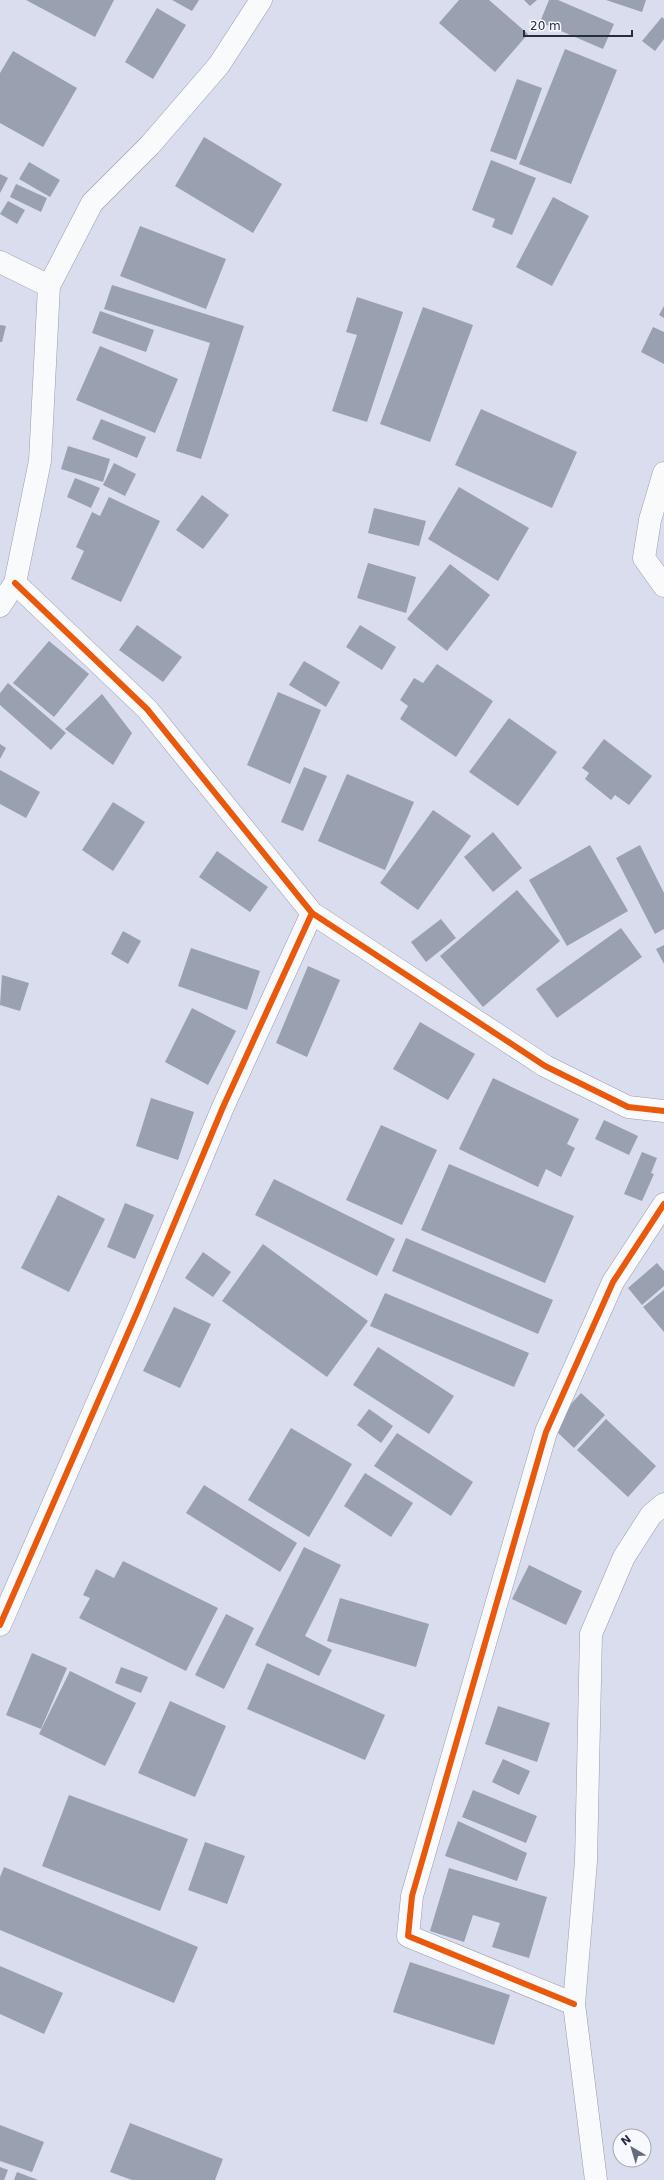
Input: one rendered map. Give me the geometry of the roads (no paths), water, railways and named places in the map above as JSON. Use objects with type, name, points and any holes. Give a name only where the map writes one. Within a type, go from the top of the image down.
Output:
[{"type":"street","points":[[0,606],[15,583],[40,461],[50,286],[92,203],[150,145],[220,65],[262,0]]},
{"type":"street","points":[[0,262],[50,286]]},
{"type":"street","points":[[664,473],[650,520],[644,558],[664,586]]},
{"type":"street","points":[[15,583],[147,709],[312,913],[545,1066],[628,1107],[664,1112]]},
{"type":"street","points":[[0,1625],[6,1584],[138,1310],[223,1107],[312,913]]},
{"type":"street","points":[[574,2004],[408,1936],[412,1896],[546,1432],[613,1282],[664,1204]]},
{"type":"street","points":[[596,2180],[574,2004],[586,1861],[591,1634],[624,1557],[651,1515],[664,1504]]}]
